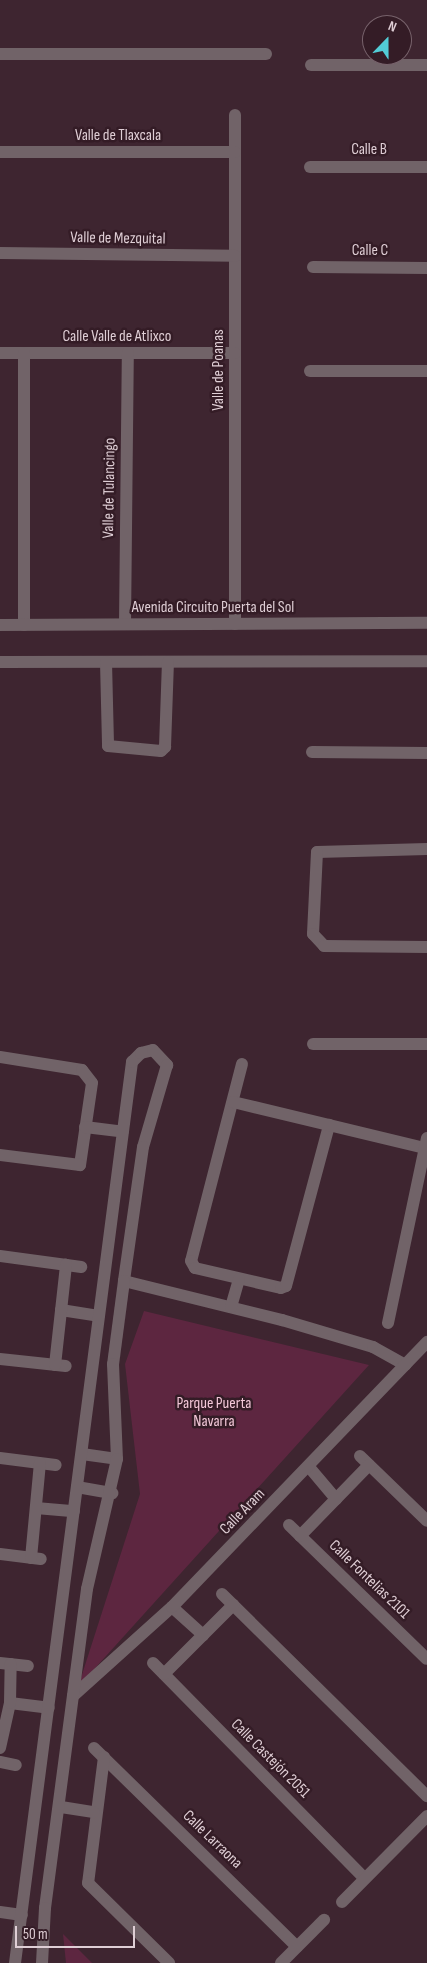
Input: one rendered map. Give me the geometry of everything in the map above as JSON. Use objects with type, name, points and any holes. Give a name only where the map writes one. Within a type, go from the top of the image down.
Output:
[{"type":"street","points":[[0,54],[266,54]]},
{"type":"street","points":[[311,65],[427,65]]},
{"type":"street","name":"Valle de Poanas","points":[[235,115],[235,624]]},
{"type":"street","name":"Valle de Tlaxcala","points":[[0,152],[235,152]]},
{"type":"street","name":"Calle B","points":[[310,167],[427,166]]},
{"type":"street","name":"Valle de Mezquital","points":[[0,253],[235,256]]},
{"type":"street","name":"Calle C","points":[[313,267],[427,268]]},
{"type":"street","name":"Calle Valle de Atlixco","points":[[0,353],[235,353]]},
{"type":"street","points":[[24,353],[24,625]]},
{"type":"street","name":"Valle de Tulancingo","points":[[125,624],[128,353]]},
{"type":"street","points":[[310,371],[427,371]]},
{"type":"street","name":"Avenida Circuito Puerta del Sol","points":[[0,625],[427,623]]},
{"type":"street","points":[[0,662],[427,661]]},
{"type":"street","points":[[106,662],[108,746],[161,751],[165,747],[168,662]]},
{"type":"street","points":[[312,752],[427,753]]},
{"type":"street","points":[[427,849],[317,852],[313,934],[324,946],[427,947]]},
{"type":"street","points":[[313,1044],[427,1044]]},
{"type":"street","points":[[15,1963],[132,1062],[141,1052],[153,1050],[167,1065],[143,1147],[124,1281],[113,1364],[117,1459],[112,1494],[87,1589],[61,1807],[45,1908],[42,1963]]},
{"type":"street","points":[[0,1057],[86,1072],[92,1084],[80,1165],[0,1156]]},
{"type":"street","points":[[242,1064],[191,1262],[195,1268],[239,1279],[286,1286],[329,1125]]},
{"type":"street","points":[[233,1102],[329,1125],[426,1143],[388,1323]]},
{"type":"street","points":[[85,1127],[123,1132]]},
{"type":"street","points":[[0,1256],[81,1266]]},
{"type":"street","points":[[0,1358],[61,1366],[61,1310],[66,1264]]},
{"type":"street","points":[[232,1307],[239,1279]]},
{"type":"street","points":[[124,1281],[232,1307],[373,1348],[404,1365]]},
{"type":"street","points":[[61,1310],[100,1316]]},
{"type":"street","name":"Calle Aram","points":[[73,1696],[172,1607],[427,1342]]},
{"type":"street","points":[[82,1454],[117,1459]]},
{"type":"street","points":[[360,1456],[427,1521]]},
{"type":"street","points":[[0,1458],[56,1465]]},
{"type":"street","points":[[0,1554],[36,1558],[36,1508],[40,1463]]},
{"type":"street","points":[[300,1536],[369,1465]]},
{"type":"street","points":[[308,1467],[336,1499]]},
{"type":"street","points":[[77,1487],[112,1494]]},
{"type":"street","points":[[36,1508],[74,1511]]},
{"type":"street","name":"Calle Fontelias 2101","points":[[289,1525],[427,1658]]},
{"type":"street","points":[[222,1594],[427,1796]]},
{"type":"street","points":[[164,1674],[233,1605]]},
{"type":"street","points":[[172,1607],[203,1635]]},
{"type":"street","name":"Calle Castejón 2051","points":[[153,1663],[364,1878]]},
{"type":"street","points":[[0,1748],[10,1704],[6,1664],[28,1666]]},
{"type":"street","points":[[10,1704],[49,1708]]},
{"type":"street","name":"Calle Larraona","points":[[94,1748],[297,1947]]},
{"type":"street","points":[[104,1757],[94,1812],[87,1874],[90,1888],[169,1963]]},
{"type":"street","points":[[0,1762],[16,1765]]},
{"type":"street","points":[[61,1807],[94,1812]]},
{"type":"street","points":[[342,1902],[427,1816]]},
{"type":"street","points":[[0,1912],[22,1915]]},
{"type":"street","points":[[281,1963],[324,1920]]},
{"type":"green space","name":"Parque Puerta Navarra","points":[[144,1311],[369,1365],[78,1687],[140,1494],[125,1364]]},
{"type":"green space","points":[[63,1934],[92,1963],[66,1963]]}]
